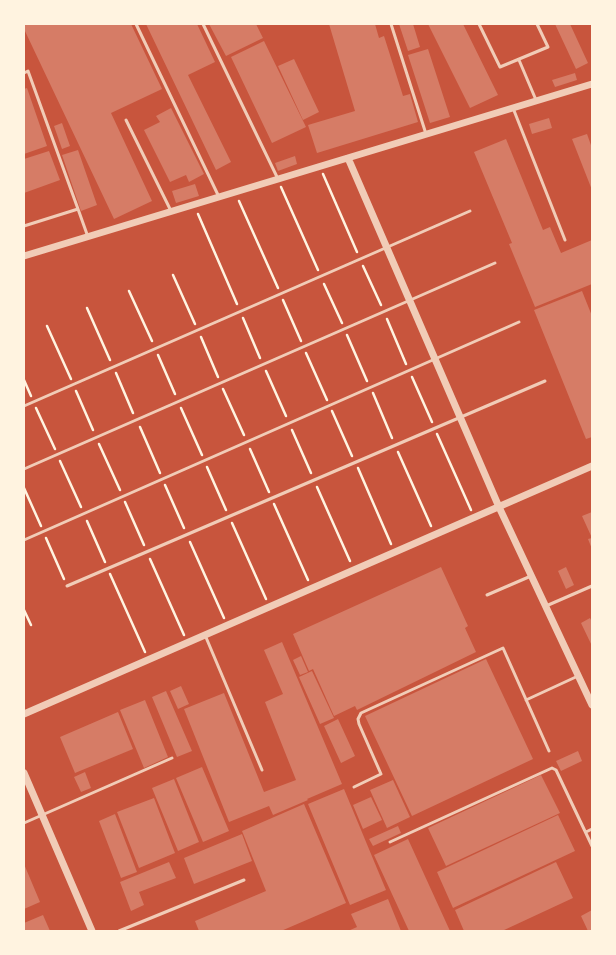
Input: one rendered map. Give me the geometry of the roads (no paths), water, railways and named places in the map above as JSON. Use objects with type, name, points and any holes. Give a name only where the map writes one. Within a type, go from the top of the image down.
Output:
[{"type":"street","points":[[24,256],[592,84]]},
{"type":"street","points":[[348,158],[499,507],[592,705]]},
{"type":"street","points":[[24,714],[592,466]]},
{"type":"street","points":[[24,773],[92,931]]},
{"type":"lane","points":[[136,24],[219,197]]},
{"type":"lane","points":[[204,24],[278,179]]},
{"type":"lane","points":[[391,24],[426,134]]},
{"type":"lane","points":[[479,24],[500,67],[548,47],[537,24]]},
{"type":"lane","points":[[519,60],[536,101]]},
{"type":"lane","points":[[24,72],[28,71],[88,236]]},
{"type":"lane","points":[[513,108],[565,240]]},
{"type":"lane","points":[[126,120],[172,211]]},
{"type":"lane","points":[[24,226],[78,209]]},
{"type":"lane","points":[[24,406],[470,211]]},
{"type":"lane","points":[[24,469],[495,263]]},
{"type":"lane","points":[[24,540],[519,322]]},
{"type":"lane","points":[[67,586],[545,381]]},
{"type":"lane","points":[[487,595],[532,576]]},
{"type":"lane","points":[[546,606],[592,586]]},
{"type":"lane","points":[[205,635],[262,770]]},
{"type":"lane","points":[[354,787],[381,774],[359,724],[358,719],[361,713],[503,648],[549,751]]},
{"type":"lane","points":[[526,700],[578,676]]},
{"type":"lane","points":[[24,823],[172,758]]},
{"type":"lane","points":[[390,842],[552,768],[556,770],[592,846]]},
{"type":"lane","points":[[586,832],[592,829]]},
{"type":"lane","points":[[119,931],[244,880]]}]
